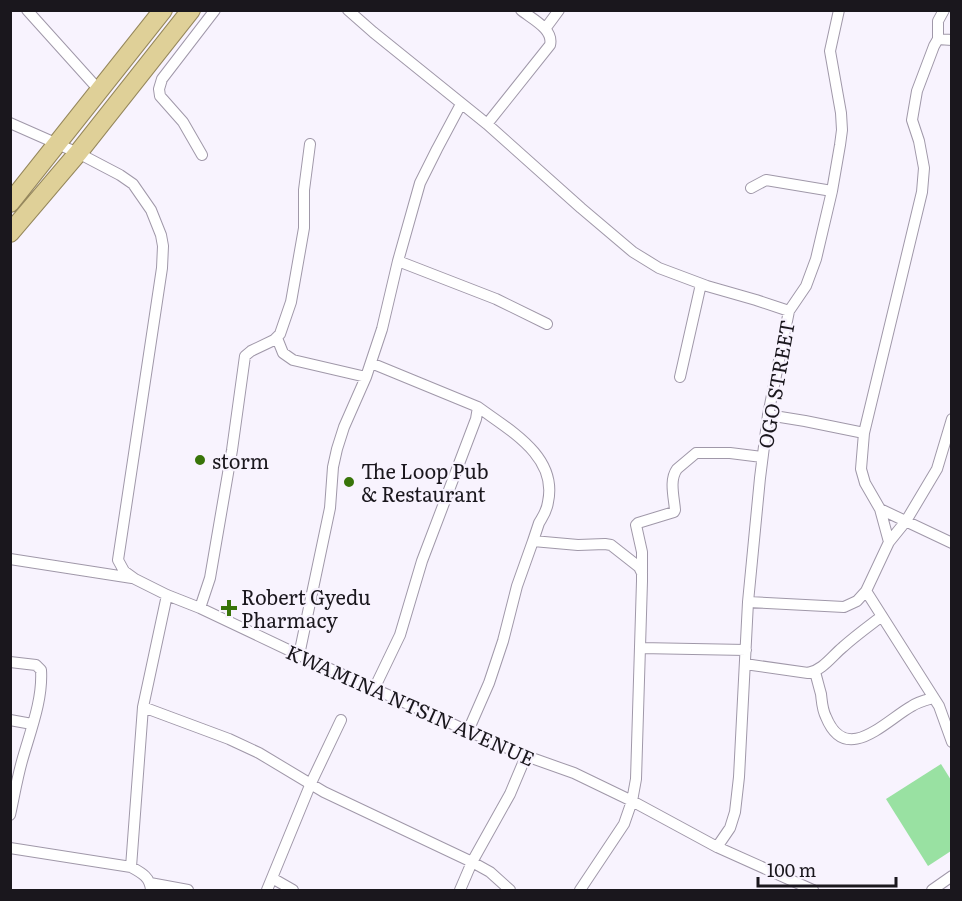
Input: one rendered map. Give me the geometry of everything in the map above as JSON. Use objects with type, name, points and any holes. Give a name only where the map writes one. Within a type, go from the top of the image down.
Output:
[{"type":"highway","points":[[10,203],[163,10]]},
{"type":"highway","points":[[10,233],[78,153],[191,10]]},
{"type":"street","points":[[27,10],[99,90]]},
{"type":"street","points":[[202,155],[183,122],[160,96],[159,89],[162,79],[214,10]]},
{"type":"street","name":"OGO STREET","points":[[348,10],[487,124],[633,252],[659,268],[701,284],[789,311],[762,457],[748,602],[739,777],[735,812],[730,828],[717,847]]},
{"type":"street","points":[[487,124],[550,45],[552,39],[545,29],[521,10]]},
{"type":"street","points":[[545,29],[560,10]]},
{"type":"street","points":[[789,311],[807,286],[816,259],[842,129],[830,51],[839,10]]},
{"type":"street","points":[[889,542],[880,509],[865,483],[861,469],[864,433],[922,192],[924,168],[912,120],[917,91],[938,39],[938,21],[944,10]]},
{"type":"street","points":[[938,39],[951,40]]},
{"type":"street","points":[[299,655],[330,508],[333,467],[337,449],[366,377],[382,329],[420,183],[461,104]]},
{"type":"street","name":"KWAMINA NTSIN AVENUE","points":[[10,123],[58,143],[133,183],[151,210],[161,235],[163,246],[159,291],[118,560],[124,571],[166,595],[200,608],[374,689],[526,756],[574,774],[632,801],[717,847],[813,891]]},
{"type":"street","points":[[200,608],[210,578],[245,356],[277,338],[291,302],[302,239],[304,190],[310,144]]},
{"type":"street","points":[[751,188],[766,180],[831,191]]},
{"type":"street","points":[[398,261],[496,299],[547,324]]},
{"type":"street","points":[[680,377],[701,284]]},
{"type":"street","points":[[277,338],[283,353],[293,360],[366,377]]},
{"type":"street","points":[[371,363],[478,407],[530,447],[546,471],[550,488],[546,513],[516,586],[500,652],[489,684],[468,731]]},
{"type":"street","points":[[374,689],[400,635],[422,561],[476,419],[478,407]]},
{"type":"street","points":[[768,415],[864,433]]},
{"type":"street","points":[[748,602],[844,607],[857,601],[866,591],[889,542],[906,521],[938,469],[951,419]]},
{"type":"street","points":[[580,891],[624,824],[632,801],[636,778],[642,552],[636,525],[674,512],[672,478],[674,472],[696,453],[730,453],[762,457]]},
{"type":"street","points":[[880,509],[951,543]]},
{"type":"street","points":[[533,541],[611,545],[639,567],[642,573]]},
{"type":"street","points":[[10,559],[135,579]]},
{"type":"street","points":[[866,591],[939,706],[951,742]]},
{"type":"street","points":[[131,867],[143,707],[166,595]]},
{"type":"street","points":[[745,664],[815,672],[882,616]]},
{"type":"street","points":[[640,648],[746,650]]},
{"type":"street","points":[[10,662],[36,665],[41,670],[42,678],[10,816]]},
{"type":"street","points":[[815,672],[826,720],[833,730],[848,739],[858,739],[874,732],[913,705],[933,698]]},
{"type":"street","points":[[143,707],[229,739],[259,753],[324,792],[472,862],[490,872],[510,891]]},
{"type":"street","points":[[10,720],[32,724]]},
{"type":"street","points":[[267,891],[311,783],[341,720]]},
{"type":"street","points":[[460,891],[472,862],[510,794],[526,756]]},
{"type":"street","points":[[10,848],[131,867],[144,874],[151,887],[188,891]]},
{"type":"street","points":[[932,891],[951,876]]},
{"type":"street","points":[[272,878],[294,891]]},
{"type":"green space","points":[[941,764],[951,780],[951,851],[928,866],[886,799]]},
{"type":"place","name":"storm","points":[[200,460]]},
{"type":"place","name":"The Loop Pub & Restaurant","points":[[349,482]]},
{"type":"place","name":"Robert Gyedu Pharmacy","points":[[229,608]]}]
